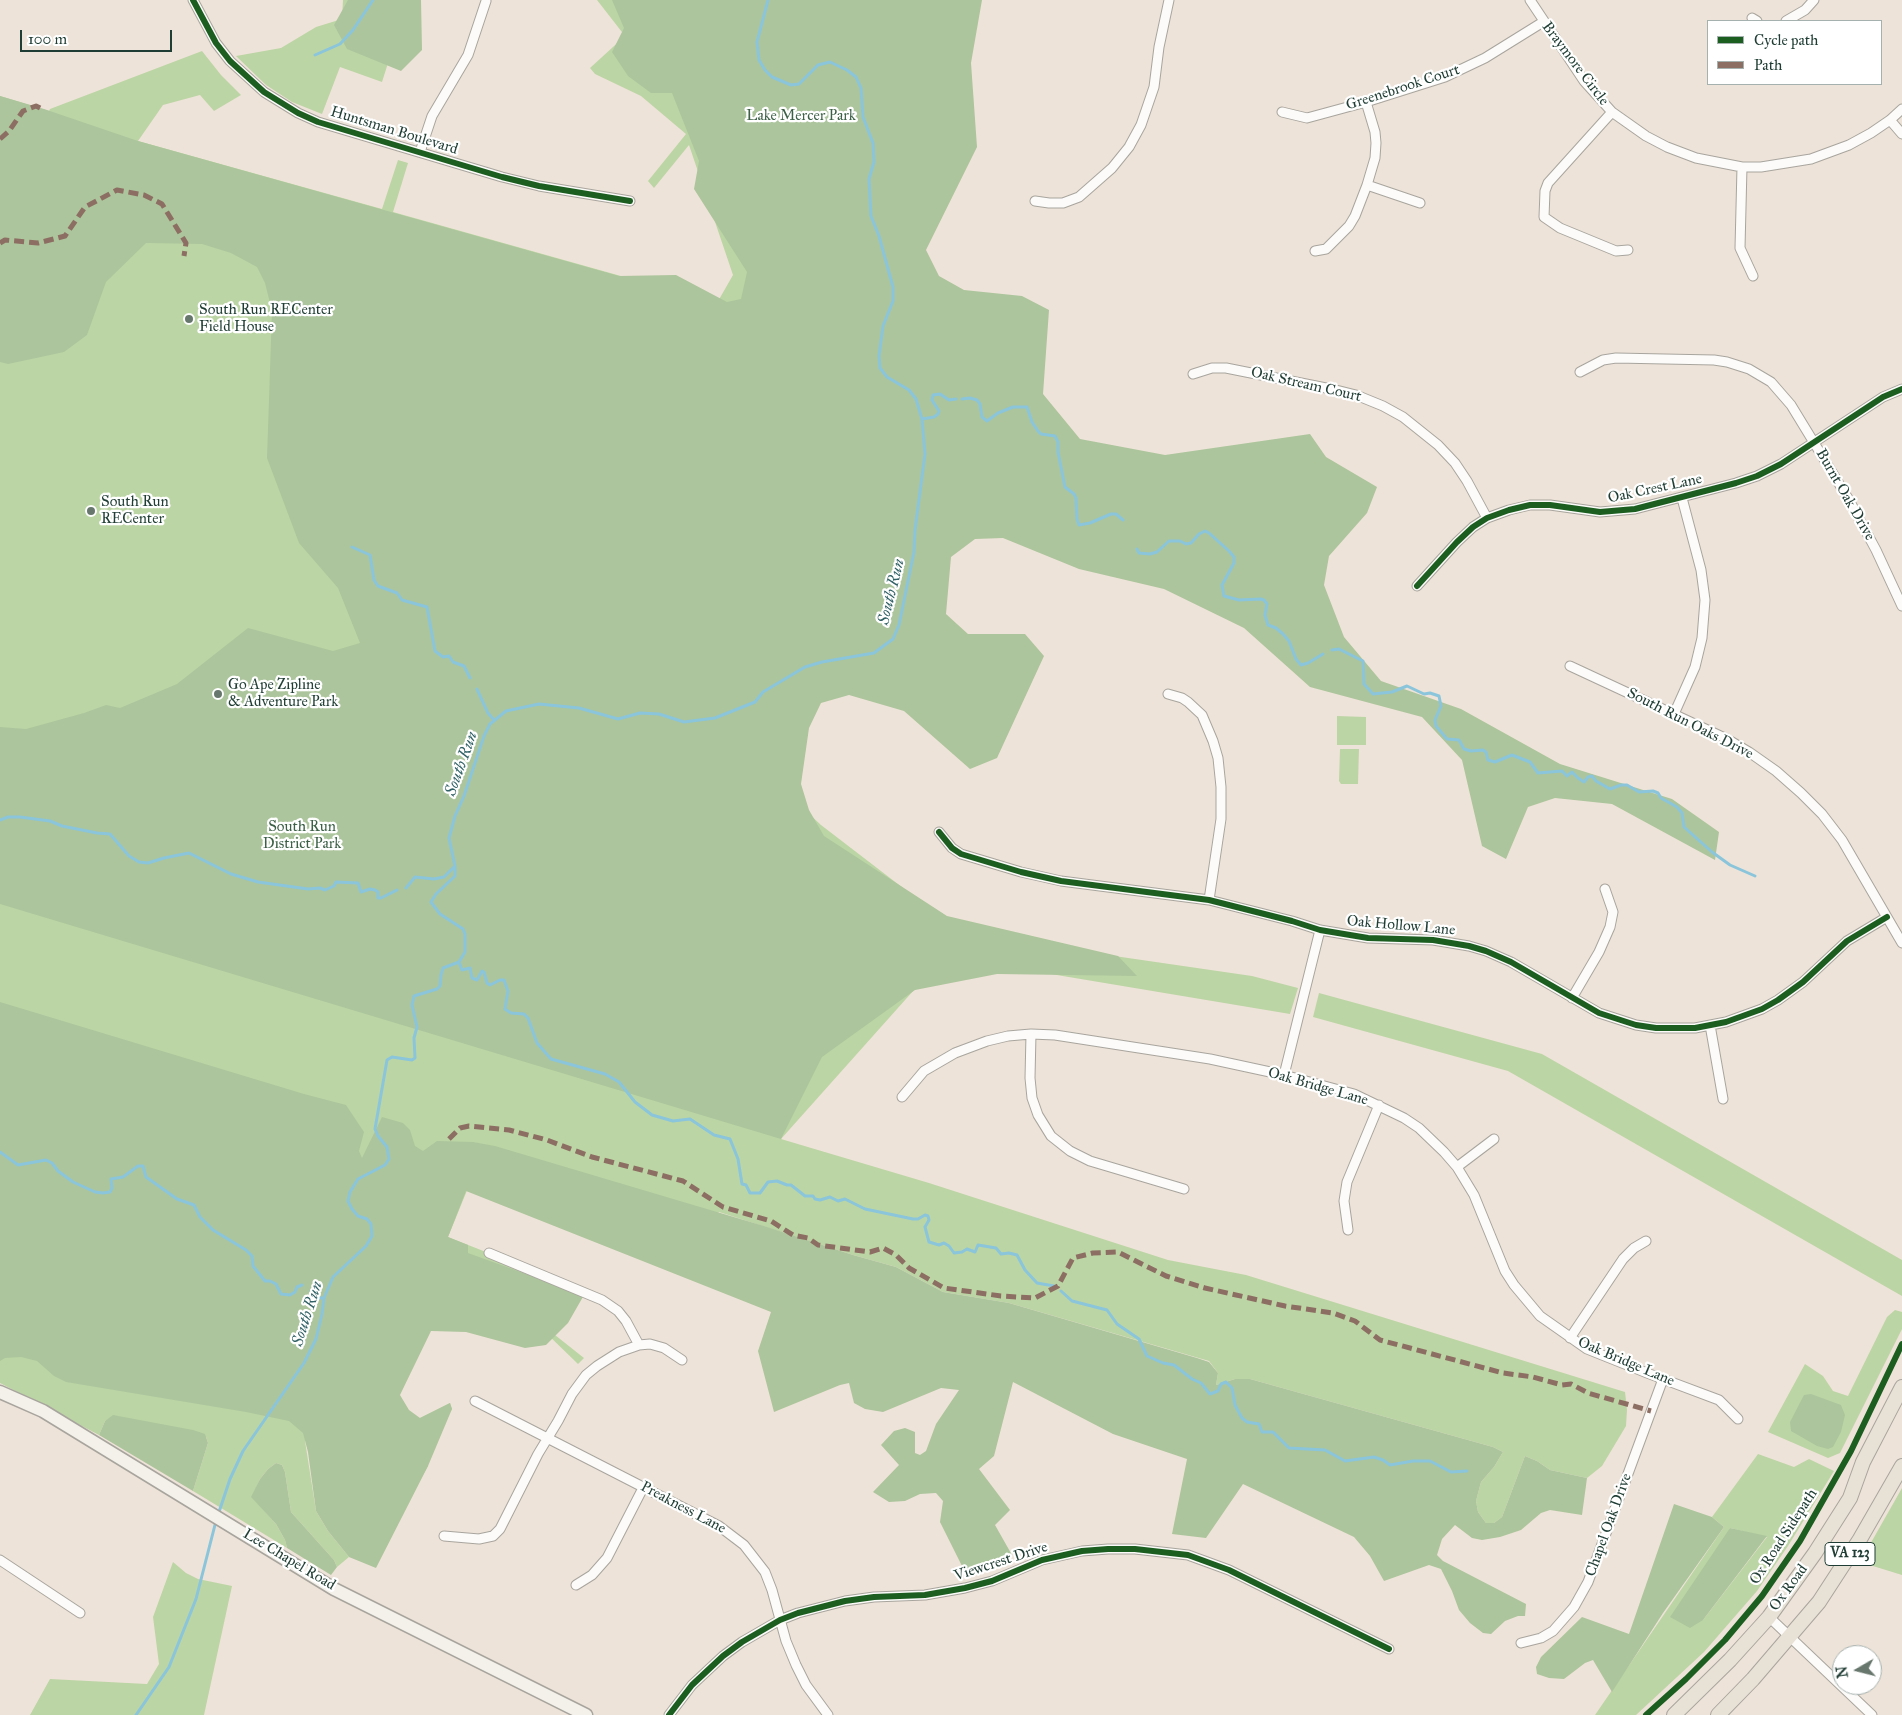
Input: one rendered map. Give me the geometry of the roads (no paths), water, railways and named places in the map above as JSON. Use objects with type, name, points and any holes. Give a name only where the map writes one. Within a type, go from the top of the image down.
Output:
[{"type":"highway","name":"Ox Road","points":[[1674,1715],[1730,1660],[1769,1617],[1815,1553],[1850,1498],[1863,1462],[1902,1387]]},
{"type":"highway","name":"Ox Road","points":[[1718,1715],[1791,1636],[1819,1602],[1860,1539],[1902,1466]]},
{"type":"main road","name":"Lee Chapel Road","points":[[0,1392],[43,1411],[334,1589],[586,1715]]},
{"type":"street","points":[[1035,201],[1049,204],[1063,203],[1079,197],[1112,168],[1129,147],[1141,125],[1154,86],[1159,47],[1169,0]]},
{"type":"street","name":"Braymore Circle","points":[[1530,0],[1584,81],[1612,112],[1624,122],[1667,147],[1696,158],[1742,167],[1794,163],[1827,154],[1871,133],[1902,109]]},
{"type":"street","points":[[1788,20],[1805,10],[1814,0]]},
{"type":"street","points":[[420,152],[432,116],[468,55],[486,1]]},
{"type":"street","name":"Huntsman Boulevard","points":[[194,3],[216,43],[252,82],[277,101],[318,122],[502,177],[539,186],[630,201]]},
{"type":"street","name":"Greenebrook Court","points":[[1282,112],[1307,118],[1366,102],[1463,70],[1543,22]]},
{"type":"street","points":[[1315,251],[1326,249],[1349,226],[1367,185],[1376,158],[1376,143],[1366,102]]},
{"type":"street","points":[[1612,112],[1548,183],[1545,191],[1544,217],[1560,228],[1616,251],[1628,250]]},
{"type":"street","points":[[1890,120],[1902,134]]},
{"type":"street","points":[[1742,167],[1740,248],[1753,276]]},
{"type":"street","points":[[1367,185],[1420,203]]},
{"type":"street","name":"Burnt Oak Drive","points":[[1580,372],[1603,360],[1616,358],[1714,360],[1737,364],[1760,375],[1780,390],[1815,442],[1863,524],[1902,606]]},
{"type":"street","name":"Oak Stream Court","points":[[1193,374],[1212,368],[1226,368],[1336,390],[1356,395],[1383,406],[1402,416],[1438,445],[1467,481],[1487,518]]},
{"type":"street","name":"Oak Crest Lane","points":[[1417,586],[1456,542],[1487,518],[1530,505],[1550,505],[1587,511],[1613,512],[1635,509],[1682,498],[1757,476],[1781,464],[1883,397],[1902,388]]},
{"type":"street","points":[[1674,714],[1695,668],[1703,632],[1705,600],[1701,570],[1682,498]]},
{"type":"street","name":"South Run Oaks Drive","points":[[1570,666],[1674,714],[1749,752],[1776,771],[1802,793],[1822,814],[1842,840],[1902,943]]},
{"type":"street","points":[[1168,694],[1182,698],[1202,715],[1218,758],[1221,787],[1221,819],[1209,900]]},
{"type":"street","name":"Oak Hollow Lane","points":[[939,832],[952,848],[962,854],[1021,872],[1098,887],[1209,900],[1320,930],[1368,938],[1432,940],[1469,946],[1511,962],[1599,1013],[1636,1024],[1674,1029],[1710,1025],[1743,1017],[1778,1000],[1803,982],[1847,942],[1887,917]]},
{"type":"street","points":[[1572,998],[1599,952],[1610,927],[1613,912],[1605,889]]},
{"type":"street","points":[[1284,1075],[1320,930]]},
{"type":"street","points":[[1710,1025],[1723,1099]]},
{"type":"street","points":[[1031,1034],[1030,1078],[1032,1098],[1038,1115],[1051,1136],[1070,1151],[1090,1161],[1184,1189]]},
{"type":"street","name":"Oak Bridge Lane","points":[[902,1098],[924,1071],[955,1053],[987,1041],[1008,1036],[1031,1034],[1055,1035],[1210,1058],[1354,1094],[1404,1118],[1419,1128],[1444,1152],[1474,1195],[1499,1258],[1514,1285],[1540,1316],[1587,1349],[1719,1400],[1738,1419]]},
{"type":"street","points":[[1348,1230],[1344,1202],[1347,1182],[1379,1105]]},
{"type":"street","points":[[1456,1167],[1494,1139]]},
{"type":"street","points":[[1570,1338],[1623,1258],[1634,1248],[1646,1241]]},
{"type":"street","points":[[490,1253],[607,1303],[618,1311],[626,1321],[639,1345]]},
{"type":"street","points":[[444,1536],[479,1539],[493,1536],[500,1529],[572,1394],[586,1375],[604,1360],[639,1345],[650,1344],[664,1348],[682,1360]]},
{"type":"street","name":"Chapel Oak Drive","points":[[1521,1643],[1540,1638],[1553,1631],[1574,1607],[1588,1582],[1664,1380]]},
{"type":"street","name":"Preakness Lane","points":[[475,1400],[719,1526],[744,1545],[764,1572],[772,1590],[780,1620],[796,1665],[806,1685],[828,1715]]},
{"type":"street","points":[[576,1585],[592,1575],[607,1558],[643,1488]]},
{"type":"street","name":"Viewcrest Drive","points":[[669,1715],[692,1685],[723,1656],[742,1642],[780,1620],[798,1613],[845,1601],[874,1597],[925,1595],[965,1588],[992,1580],[1042,1560],[1067,1554],[1108,1549],[1135,1548],[1188,1555],[1229,1570],[1388,1649]]},
{"type":"street","points":[[0,1560],[80,1613]]},
{"type":"street","points":[[1769,1617],[1872,1715]]},
{"type":"waterway","points":[[315,55],[340,44],[353,30],[373,0]]},
{"type":"waterway","name":"South Run","points":[[218,1515],[230,1479],[243,1451],[304,1363],[316,1339],[324,1298],[333,1277],[366,1246],[372,1236],[371,1224],[367,1219],[358,1216],[352,1209],[348,1201],[350,1192],[358,1179],[385,1165],[389,1159],[387,1147],[375,1129],[387,1060],[392,1057],[412,1060],[415,1058],[414,1038],[417,1027],[412,1005],[414,996],[437,989],[440,986],[443,968],[459,962],[465,952],[465,934],[463,929],[440,914],[431,902],[436,894],[455,876],[455,866],[449,838],[455,816],[490,724],[506,711],[539,704],[579,708],[618,719],[640,713],[659,714],[684,722],[715,718],[755,702],[763,692],[805,667],[822,662],[874,653],[893,639],[899,625],[914,552],[925,454],[922,419],[916,399],[909,390],[887,377],[880,368],[879,356],[883,326],[893,301],[893,287],[879,236],[871,216],[869,179],[874,162],[873,143],[863,117],[861,88],[856,77],[847,70],[830,62],[818,65],[799,84],[791,85],[772,77],[765,70],[759,60],[757,42],[768,0]]},
{"type":"waterway","points":[[922,419],[934,417],[938,414],[939,411],[932,400],[933,395],[940,394],[949,400],[956,399]]},
{"type":"waterway","points":[[962,399],[970,398],[977,400],[980,404],[982,417],[987,421],[998,413],[1013,407],[1027,407],[1032,422],[1038,431],[1041,434],[1055,436],[1058,442],[1058,452],[1065,487],[1076,498],[1079,525],[1090,523],[1111,514],[1116,514],[1123,520]]},
{"type":"waterway","points":[[1137,549],[1139,553],[1150,554],[1157,552],[1169,541],[1180,541],[1186,544],[1191,543],[1199,534],[1205,531],[1209,533],[1234,557],[1234,563],[1222,585],[1224,596],[1239,600],[1264,600],[1267,604],[1265,615],[1268,625],[1276,628],[1289,641],[1296,659],[1301,665],[1323,654]]},
{"type":"waterway","points":[[352,547],[370,555],[374,580],[378,586],[397,593],[402,600],[427,607],[435,651],[443,657],[449,656],[453,662],[464,666],[470,678]]},
{"type":"waterway","points":[[1332,650],[1339,649],[1363,661],[1364,684],[1373,694],[1392,692],[1407,686],[1424,694],[1430,693],[1439,696],[1441,706],[1435,720],[1436,726],[1447,739],[1459,740],[1464,749],[1471,751],[1483,750],[1486,752],[1488,760],[1495,762],[1512,755],[1530,762],[1538,773],[1562,771],[1567,776],[1572,772],[1584,782],[1588,777],[1592,776],[1596,781],[1610,789],[1627,785],[1639,792],[1653,791],[1658,793],[1661,798],[1677,807],[1682,813],[1684,827],[1712,852],[1730,865],[1755,876]]},
{"type":"waterway","points":[[477,689],[488,713],[494,720]]},
{"type":"waterway","points":[[0,820],[8,817],[20,817],[50,821],[62,826],[110,834],[129,856],[139,862],[148,863],[189,853],[231,874],[258,882],[325,890],[334,886],[336,882],[358,883],[361,892],[370,889],[375,890],[378,892],[378,898],[397,890]]},
{"type":"waterway","points":[[406,888],[415,877],[434,879],[444,877],[455,866]]},
{"type":"waterway","points":[[459,962],[462,970],[470,968],[472,978],[477,980],[482,971],[487,983],[490,985],[504,980],[508,991],[505,1009],[511,1013],[524,1014],[528,1018],[537,1043],[551,1059],[605,1074],[619,1082],[635,1102],[652,1115],[673,1121],[690,1119],[714,1135],[730,1139],[738,1159],[742,1184],[746,1185],[750,1193],[760,1193],[768,1182],[777,1181],[791,1185],[805,1196],[813,1196],[815,1199],[820,1200],[830,1197],[838,1201],[845,1199],[865,1209],[913,1219],[918,1219],[925,1215],[928,1216],[929,1220],[925,1227],[929,1242],[939,1245],[944,1243],[954,1253],[967,1249],[975,1252],[978,1245],[996,1248],[1001,1254],[1017,1255],[1025,1270],[1037,1283],[1054,1286]]},
{"type":"waterway","points":[[0,1152],[18,1165],[46,1160],[73,1182],[95,1192],[103,1193],[110,1192],[112,1188],[111,1179],[123,1177],[138,1166],[143,1166],[146,1177],[177,1199],[194,1205],[200,1217],[213,1230],[246,1250],[252,1256],[253,1266],[265,1281],[276,1284],[281,1294],[290,1295],[295,1292],[297,1287],[302,1285]]},
{"type":"waterway","points":[[311,1291],[316,1298],[324,1298]]},
{"type":"waterway","points":[[1061,1291],[1072,1301],[1107,1310],[1117,1324],[1139,1339],[1147,1356],[1163,1363],[1174,1365],[1192,1379],[1201,1383],[1210,1394],[1218,1391],[1221,1384],[1226,1382],[1232,1388],[1235,1405],[1242,1418],[1247,1422],[1259,1424],[1262,1432],[1273,1432],[1289,1448],[1325,1450],[1345,1461],[1374,1457],[1390,1465],[1413,1461],[1430,1461],[1451,1472],[1467,1471]]},
{"type":"waterway","name":"South Run","points":[[136,1715],[169,1667],[196,1599],[216,1521]]},
{"type":"place","name":"South Run RECenter Field House","points":[[189,319]]},
{"type":"place","name":"South Run RECenter","points":[[91,511]]},
{"type":"place","name":"Go Ape Zipline & Adventure Park","points":[[218,694]]},
{"type":"park label","name":"Lake Mercer Park","points":[[801,116]]},
{"type":"park label","name":"South Run District Park","points":[[302,836]]}]
